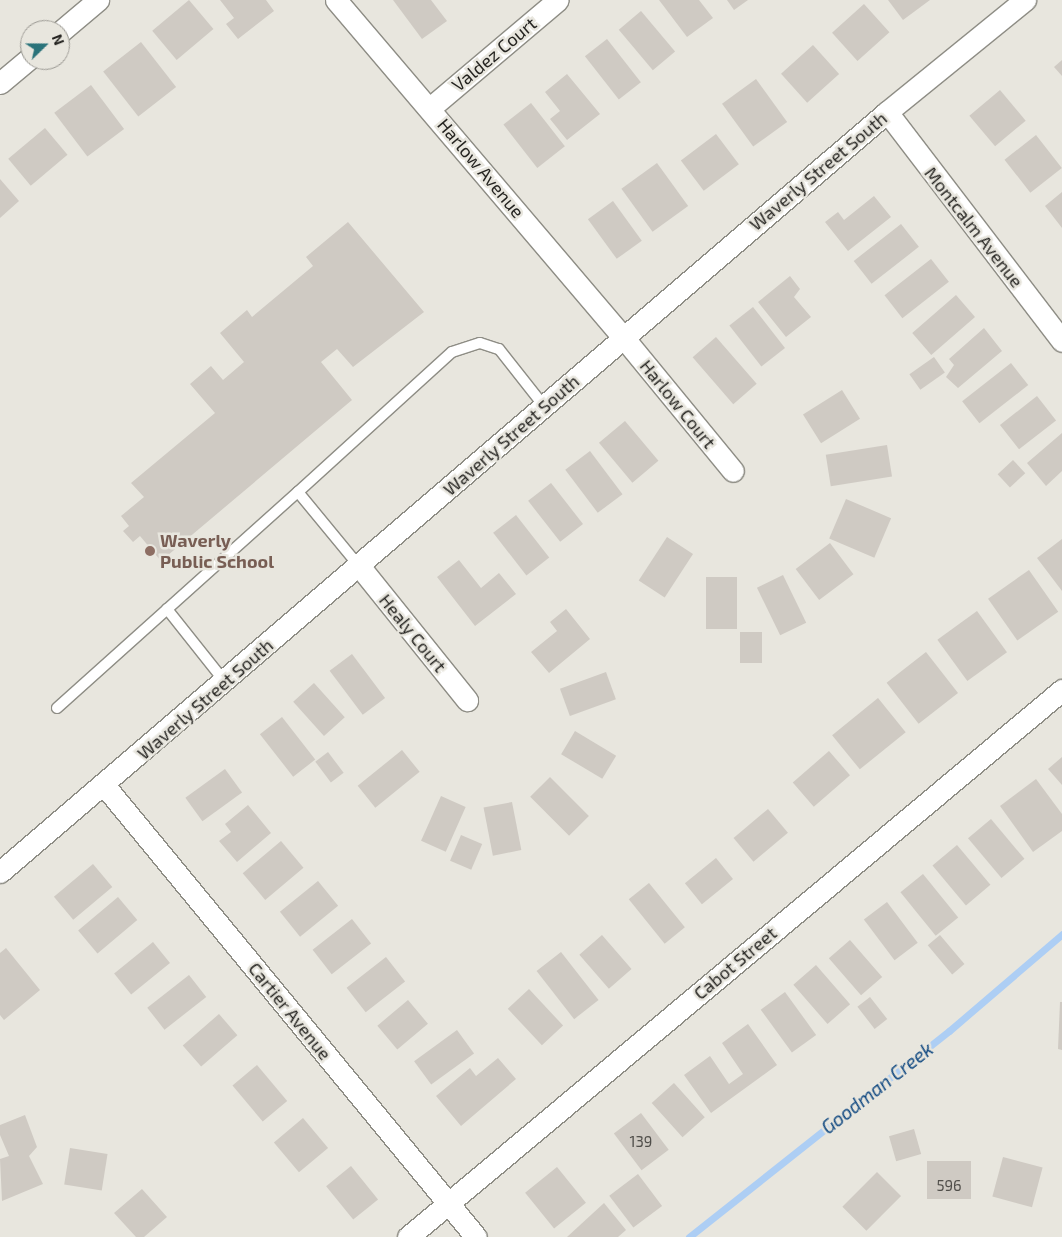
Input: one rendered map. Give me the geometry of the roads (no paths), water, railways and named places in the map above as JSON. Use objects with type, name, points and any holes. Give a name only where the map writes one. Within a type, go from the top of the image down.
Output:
[{"type":"street","points":[[70,24],[98,0]]},
{"type":"street","name":"Harlow Avenue","points":[[336,0],[430,108],[623,337]]},
{"type":"street","name":"Valdez Court","points":[[430,108],[558,0]]},
{"type":"street","name":"Waverly Street South","points":[[0,872],[360,567],[623,337],[886,112],[1025,0]]},
{"type":"street","points":[[0,83],[20,66]]},
{"type":"street","name":"Montcalm Avenue","points":[[886,112],[1062,341]]},
{"type":"street","name":"Harlow Court","points":[[623,337],[732,471]]},
{"type":"street","name":"Healy Court","points":[[360,567],[467,700]]},
{"type":"street","name":"Cabot Street","points":[[408,1237],[447,1202],[1062,690]]},
{"type":"street","name":"Cartier Avenue","points":[[104,785],[476,1237]]},
{"type":"lane","points":[[57,708],[452,352],[480,343],[499,349],[544,406]]},
{"type":"lane","points":[[298,492],[360,567]]},
{"type":"lane","points":[[167,610],[225,682]]},
{"type":"waterway","name":"Goodman Creek","points":[[689,1237],[949,1031],[1062,934]]},
{"type":"place","name":"Waverly Public School","points":[[150,551]]}]
